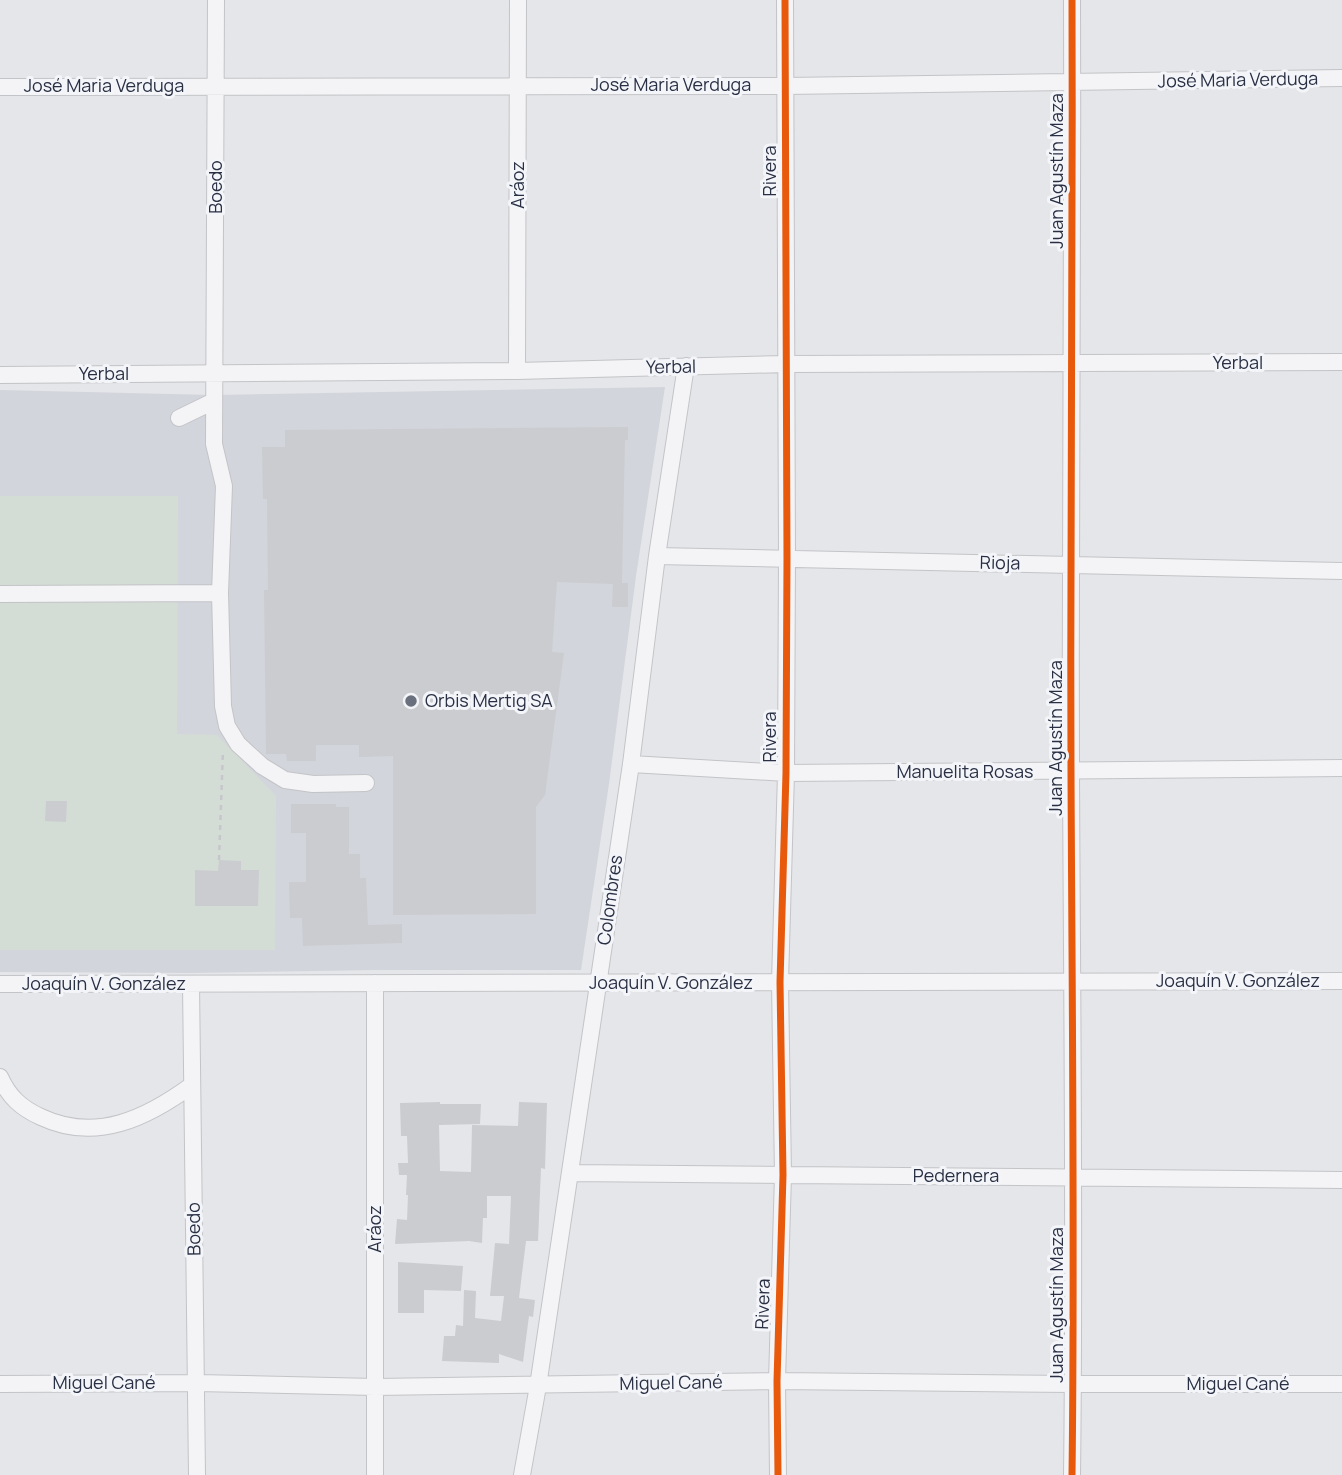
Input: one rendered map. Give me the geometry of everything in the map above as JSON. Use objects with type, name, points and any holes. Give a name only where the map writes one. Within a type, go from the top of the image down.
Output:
[{"type":"street","name":"Boedo","points":[[216,0],[214,444],[224,486],[220,593],[223,706],[227,726]]},
{"type":"street","name":"Aráoz","points":[[517,371],[518,0]]},
{"type":"street","name":"Rivera","points":[[778,1475],[777,1381],[783,1175],[780,982],[786,773],[785,0]]},
{"type":"street","name":"Juan Agustín Maza","points":[[1072,0],[1072,1475]]},
{"type":"street","name":"José Maria Verduga","points":[[0,86],[785,86],[1342,79]]},
{"type":"street","name":"Yerbal","points":[[0,375],[517,371],[786,364],[1342,362]]},
{"type":"street","name":"Colombres","points":[[522,1475],[538,1386],[631,764],[657,555],[686,366]]},
{"type":"street","points":[[179,418],[214,401]]},
{"type":"street","name":"Rioja","points":[[657,555],[1342,571]]},
{"type":"street","points":[[0,594],[220,593]]},
{"type":"street","points":[[227,726],[238,744],[262,766],[285,780],[313,785],[366,783]]},
{"type":"street","name":"Manuelita Rosas","points":[[631,764],[786,773],[1342,768]]},
{"type":"street","name":"Joaquín V. González","points":[[0,984],[1342,981]]},
{"type":"street","name":"Aráoz","points":[[375,983],[375,1475]]},
{"type":"street","name":"Boedo","points":[[191,984],[197,1475]]},
{"type":"street","points":[[0,1077],[9,1096],[34,1114],[60,1126],[91,1128],[128,1121],[165,1105],[192,1085]]},
{"type":"street","name":"Pedernera","points":[[570,1173],[1342,1180]]},
{"type":"street","name":"Miguel Cané","points":[[0,1384],[197,1383],[375,1387],[777,1381],[1342,1384]]},
{"type":"path","points":[[219,860],[223,741],[227,726]]},
{"type":"shaded area","points":[[665,387],[581,970],[0,972],[0,390],[214,395]]},
{"type":"shaded area","points":[[0,496],[178,496],[177,734],[217,735],[276,796],[275,950],[0,950]]},
{"type":"building","name":"Orbis Mertig SA","points":[[628,427],[628,440],[625,440],[622,583],[628,583],[628,607],[612,607],[613,584],[557,582],[552,652],[564,653],[545,795],[536,807],[536,914],[393,915],[393,756],[359,757],[359,745],[316,745],[316,761],[287,761],[286,754],[266,754],[264,590],[268,590],[267,499],[263,499],[262,447],[285,447],[285,430]]},
{"type":"building","points":[[46,801],[67,801],[66,822],[45,821]]},
{"type":"building","points":[[291,804],[336,804],[336,807],[349,807],[349,854],[360,854],[360,878],[366,878],[368,925],[402,924],[402,943],[303,946],[302,918],[290,918],[289,882],[306,882],[306,833],[291,833]]},
{"type":"building","points":[[219,860],[241,861],[241,870],[259,870],[258,906],[195,906],[195,870],[218,871]]},
{"type":"building","points":[[519,1102],[547,1103],[545,1169],[541,1168],[538,1241],[526,1241],[519,1298],[535,1300],[533,1317],[529,1316],[523,1362],[499,1354],[499,1363],[442,1361],[444,1336],[455,1336],[456,1325],[463,1326],[464,1290],[476,1291],[475,1318],[501,1321],[504,1296],[490,1296],[495,1243],[509,1244],[511,1196],[487,1196],[487,1218],[483,1218],[482,1243],[469,1241],[395,1244],[397,1219],[407,1220],[408,1195],[407,1175],[399,1175],[398,1163],[408,1163],[407,1136],[401,1136],[400,1103],[481,1104],[480,1124],[439,1125],[440,1171],[471,1172],[472,1125],[518,1126]]},
{"type":"building","points":[[398,1262],[463,1266],[461,1291],[424,1290],[424,1313],[398,1313]]},
{"type":"cycle path","points":[[778,1475],[777,1381],[783,1175],[780,982],[786,773],[785,0]]},
{"type":"cycle path","points":[[1072,0],[1072,1475]]},
{"type":"place","name":"Orbis Mertig SA","points":[[411,701]]}]
